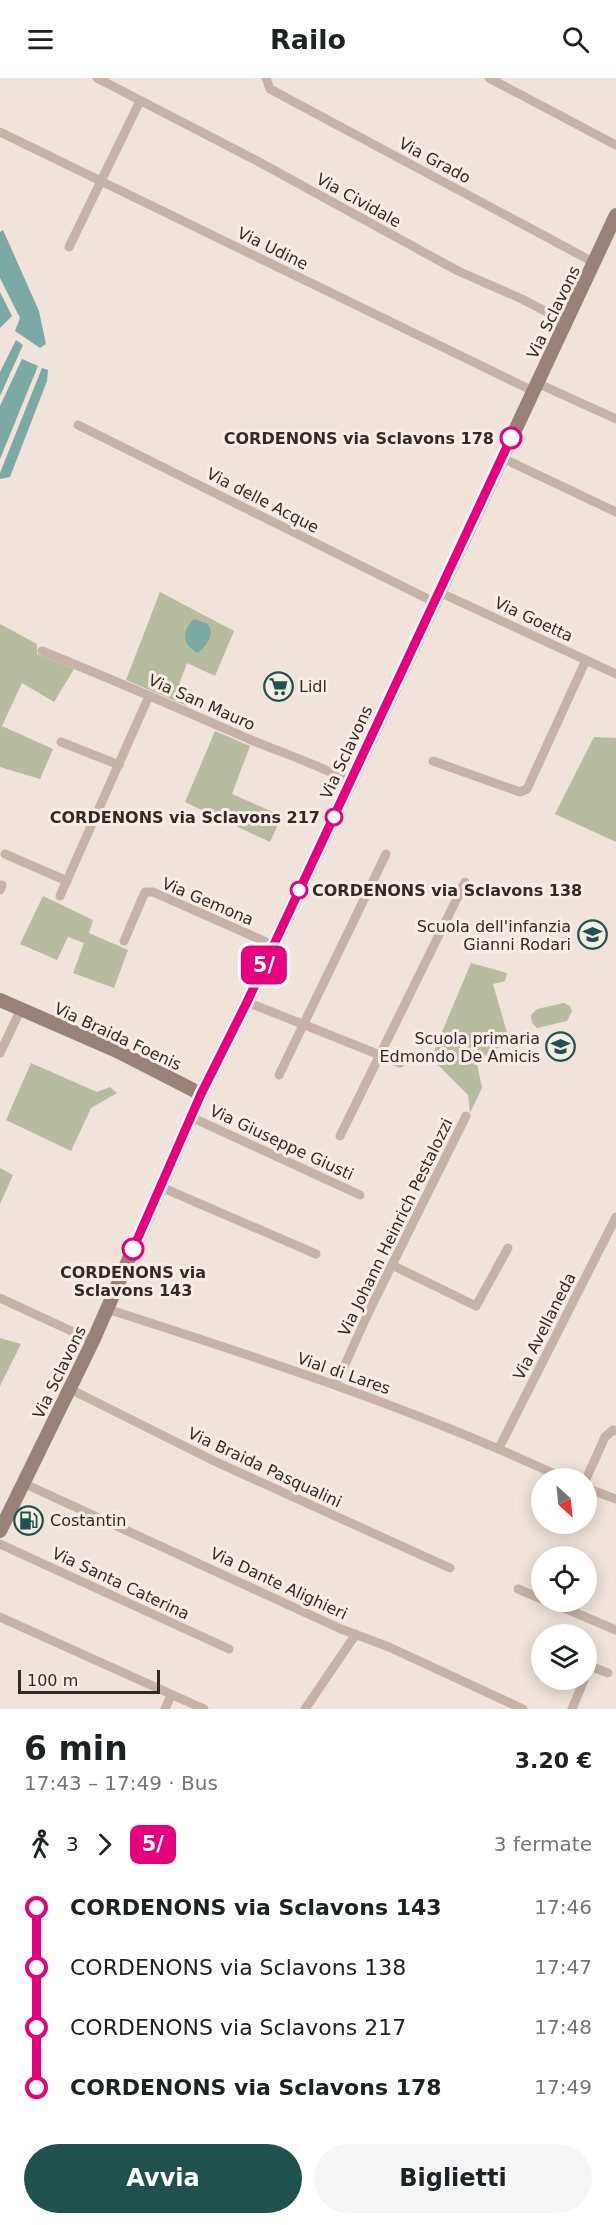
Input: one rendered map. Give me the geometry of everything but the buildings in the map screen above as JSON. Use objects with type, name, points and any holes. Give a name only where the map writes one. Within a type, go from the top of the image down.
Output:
[{"type":"street","name":"Via Cividale","points":[[97,78],[261,163],[458,271],[522,299],[566,322]]},
{"type":"street","points":[[489,78],[616,145]]},
{"type":"street","name":"Via Grado","points":[[266,79],[270,89],[595,263]]},
{"type":"street","points":[[69,247],[140,101]]},
{"type":"street","name":"Via Udine","points":[[0,132],[535,387],[616,419]]},
{"type":"street","name":"Via Sclavons","points":[[0,1531],[93,1341],[201,1094],[247,1002],[616,215]]},
{"type":"street","name":"Via delle Acque","points":[[78,425],[437,597]]},
{"type":"street","points":[[502,458],[616,512]]},
{"type":"street","name":"Via Goetta","points":[[437,597],[616,674]]},
{"type":"street","name":"Via San Mauro","points":[[42,651],[350,782]]},
{"type":"street","points":[[433,760],[520,792],[527,789],[586,660]]},
{"type":"street","points":[[60,896],[149,696]]},
{"type":"street","points":[[61,742],[118,765]]},
{"type":"street","points":[[5,854],[67,881]]},
{"type":"street","points":[[279,1075],[386,854]]},
{"type":"street","points":[[340,1136],[465,882]]},
{"type":"street","name":"Via Gemona","points":[[124,940],[145,892],[153,892],[273,945]]},
{"type":"street","name":"Via Braida Foenis","points":[[0,1000],[117,1051],[201,1094]]},
{"type":"street","points":[[247,1002],[400,1063]]},
{"type":"street","points":[[0,1053],[21,1009]]},
{"type":"street","name":"Via Johann Heinrich Pestalozzi","points":[[336,1384],[466,1116]]},
{"type":"street","name":"Via Giuseppe Giusti","points":[[191,1117],[360,1195]]},
{"type":"street","points":[[161,1186],[316,1254]]},
{"type":"street","name":"Via Avellaneda","points":[[499,1448],[616,1217]]},
{"type":"street","points":[[392,1265],[476,1306],[508,1248]]},
{"type":"street","points":[[0,1298],[93,1341]]},
{"type":"street","name":"Vial di Lares","points":[[107,1309],[336,1384],[499,1448],[542,1468]]},
{"type":"street","name":"Via Braida Pasqualini","points":[[70,1389],[214,1461],[450,1568]]},
{"type":"street","points":[[591,1468],[605,1437],[613,1430],[616,1431]]},
{"type":"street","name":"Via Dante Alighieri","points":[[23,1483],[523,1709]]},
{"type":"street","points":[[597,1492],[616,1499]]},
{"type":"street","name":"Via Santa Caterina","points":[[0,1544],[229,1649]]},
{"type":"street","points":[[518,1589],[531,1594]]},
{"type":"street","points":[[573,1612],[616,1630]]},
{"type":"street","points":[[0,1617],[204,1709]]},
{"type":"street","points":[[305,1709],[356,1634]]},
{"type":"street","points":[[597,1668],[608,1673]]},
{"type":"street","points":[[572,1709],[580,1690]]},
{"type":"street","points":[[165,1709],[171,1695]]},
{"type":"green space","points":[[160,592],[234,631],[215,676],[187,663],[179,684],[193,691],[187,706],[126,680]]},
{"type":"green space","points":[[0,624],[37,644],[37,654],[74,669],[54,702],[22,683],[2,726],[53,749],[40,779],[0,767]]},
{"type":"green space","points":[[215,731],[250,746],[232,794],[282,816],[270,842],[185,802]]},
{"type":"green space","points":[[594,737],[616,738],[616,842],[555,814]]},
{"type":"green space","points":[[43,896],[93,920],[89,933],[128,950],[114,988],[73,973],[84,943],[68,937],[57,960],[20,944]]},
{"type":"green space","points":[[471,963],[507,973],[505,981],[493,984],[508,1036],[522,1042],[497,1048],[497,1052],[476,1059],[482,1088],[470,1113],[468,1095],[431,1058]]},
{"type":"green space","points":[[564,1003],[570,1006],[572,1011],[567,1021],[537,1028],[532,1023],[531,1015],[537,1009]]},
{"type":"green space","points":[[31,1063],[97,1092],[110,1087],[117,1093],[91,1108],[71,1151],[6,1120]]},
{"type":"green space","points":[[0,1168],[13,1175],[0,1204]]},
{"type":"green space","points":[[0,1338],[21,1344],[0,1386]]},
{"type":"water","points":[[3,230],[39,311],[46,344],[40,348],[15,331],[20,318],[0,278],[0,232]]},
{"type":"water","points":[[0,292],[12,316],[0,328]]},
{"type":"water","points":[[16,340],[23,345],[0,396],[0,372]]},
{"type":"water","points":[[22,359],[38,366],[0,459],[0,406]]},
{"type":"water","points":[[42,368],[48,370],[47,381],[10,477],[0,479],[0,473]]},
{"type":"water","points":[[194,619],[208,624],[211,632],[207,643],[198,653],[189,646],[185,638],[185,633]]},
{"type":"bus line","name":"5/","points":[[133,1249],[201,1094],[247,1002],[511,438]]},
{"type":"place","name":"CORDENONS via Sclavons 178","points":[[511,438]]},
{"type":"place","name":"Lidl","points":[[278,686]]},
{"type":"place","name":"CORDENONS via Sclavons 217","points":[[334,817]]},
{"type":"place","name":"CORDENONS via Sclavons 138","points":[[299,890]]},
{"type":"place","name":"Scuola dell'infanzia Gianni Rodari","points":[[592,935]]},
{"type":"place","name":"Scuola primaria Edmondo De Amicis","points":[[561,1047]]},
{"type":"place","name":"CORDENONS via Sclavons 143","points":[[133,1249]]},
{"type":"place","name":"Costantin","points":[[29,1520]]}]
